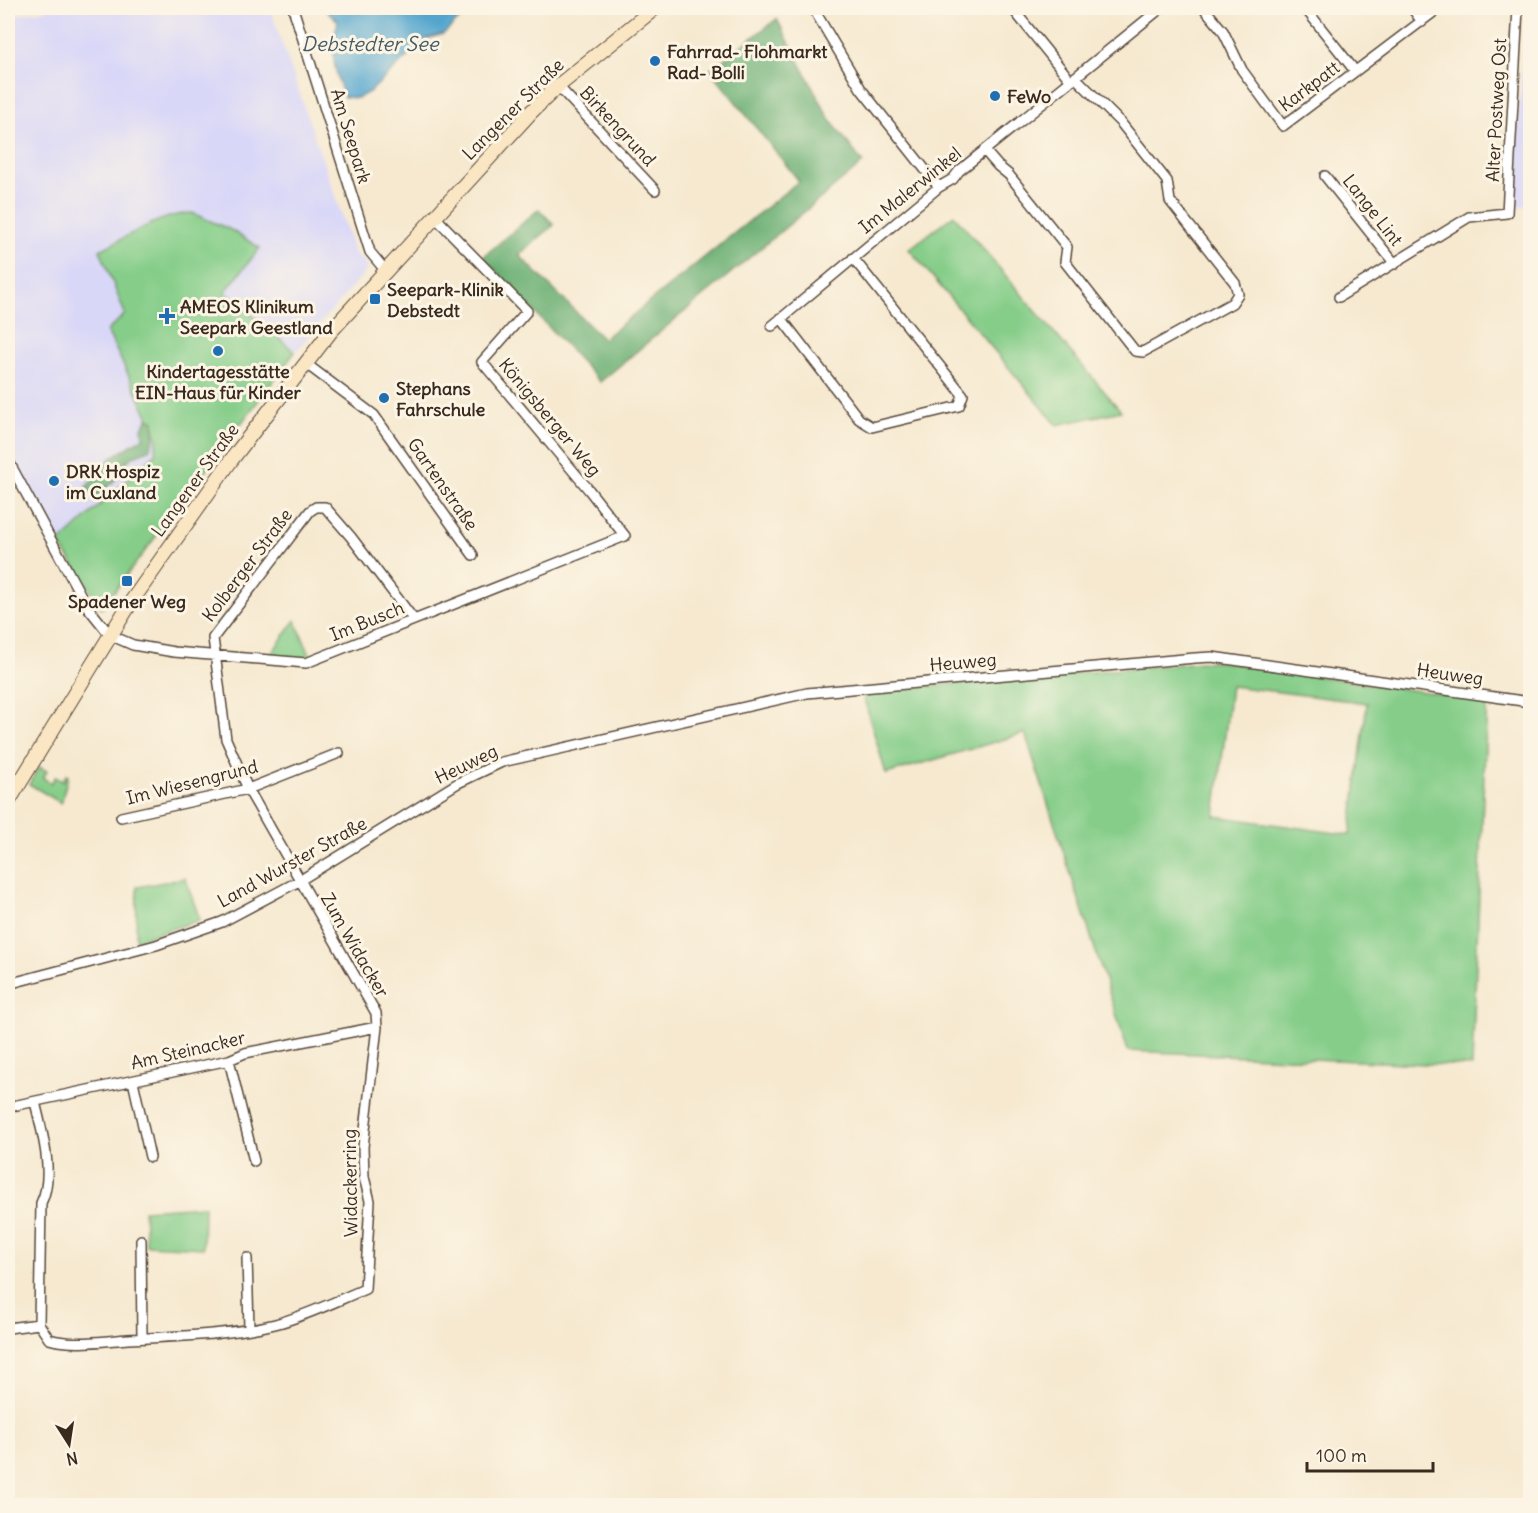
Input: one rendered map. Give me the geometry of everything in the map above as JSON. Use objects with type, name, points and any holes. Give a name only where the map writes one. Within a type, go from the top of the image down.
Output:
[{"type":"main road","name":"Langener Straße","points":[[8,802],[142,585],[204,497],[331,331],[504,140],[558,86],[655,8]]},
{"type":"street","name":"Am Seepark","points":[[292,8],[370,252],[385,270]]},
{"type":"street","points":[[813,8],[861,88],[939,187]]},
{"type":"street","points":[[986,151],[1009,175],[1066,247],[1065,261],[1135,351],[1143,352],[1232,303],[1238,294],[1235,283],[1170,201],[1167,181],[1121,123],[1073,79],[1012,8]]},
{"type":"street","name":"Im Malerwinkel","points":[[772,326],[939,187],[1161,8]]},
{"type":"street","name":"Karkpatt","points":[[1204,8],[1223,31],[1242,70],[1283,126],[1439,8]]},
{"type":"street","points":[[1305,8],[1355,71]]},
{"type":"street","points":[[1412,8],[1422,22]]},
{"type":"street","name":"Alter Postweg Ost","points":[[1395,264],[1469,217],[1507,213],[1518,8]]},
{"type":"street","name":"Birkengrund","points":[[558,86],[655,190]]},
{"type":"street","name":"Lange Lint","points":[[1325,176],[1395,264]]},
{"type":"street","name":"Königsberger Weg","points":[[435,217],[527,311],[482,362],[625,536]]},
{"type":"street","points":[[781,318],[860,419],[872,427],[958,406],[963,395],[853,258]]},
{"type":"street","points":[[1339,297],[1395,264]]},
{"type":"street","name":"Gartenstraße","points":[[305,363],[374,415],[473,555]]},
{"type":"street","points":[[8,460],[86,605],[110,635]]},
{"type":"street","name":"Kolberger Straße","points":[[216,657],[213,638],[310,511],[316,507],[325,507],[414,620]]},
{"type":"street","name":"Im Busch","points":[[110,635],[133,645],[216,657],[306,663],[625,536]]},
{"type":"street","name":"Zum Widacker","points":[[216,657],[226,739],[248,789],[375,1013],[377,1027]]},
{"type":"street","name":"Heuweg","points":[[416,810],[458,783],[502,762],[823,690],[1212,657],[1530,702]]},
{"type":"street","name":"Im Wiesengrund","points":[[121,817],[248,789],[339,753]]},
{"type":"street","name":"Land Wurster Straße","points":[[8,984],[156,945],[222,922],[299,881],[416,810]]},
{"type":"street","name":"Am Steinacker","points":[[8,1107],[230,1059],[245,1053],[377,1027]]},
{"type":"street","name":"Widackerring","points":[[39,1324],[49,1339],[61,1342],[197,1335],[274,1324],[365,1289],[370,1201],[364,1177],[363,1147],[377,1027]]},
{"type":"street","points":[[230,1059],[254,1161]]},
{"type":"street","points":[[133,1081],[150,1158]]},
{"type":"street","points":[[8,1328],[39,1324],[40,1203],[46,1194],[46,1149],[35,1102]]},
{"type":"street","points":[[141,1240],[142,1338]]},
{"type":"street","points":[[247,1258],[249,1328]]},
{"type":"shaded area","name":"AMEOS Klinikum Seepark Geestland","points":[[54,8],[270,8],[355,254],[364,260],[367,266],[367,270],[295,352],[102,608],[59,543],[8,451],[8,17]]},
{"type":"shaded area","points":[[1526,8],[1530,8],[1530,206],[1512,207]]},
{"type":"green space","points":[[777,19],[829,118],[863,163],[600,382],[483,257],[539,209],[554,225],[519,255],[603,339],[799,181],[710,70]]},
{"type":"green space","points":[[192,213],[231,230],[260,248],[225,292],[295,352],[102,608],[59,543],[155,454],[157,438],[107,331],[125,314],[100,250],[156,221]]},
{"type":"green space","points":[[954,215],[1121,411],[1057,425],[909,249]]},
{"type":"green space","points":[[148,418],[154,421],[154,438],[149,450],[127,461],[122,474],[95,498],[86,487],[112,457],[143,438],[142,428]]},
{"type":"green space","points":[[295,620],[311,657],[302,660],[269,657]]},
{"type":"green space","points":[[1214,661],[1487,701],[1472,1066],[1128,1051],[1025,733],[886,774],[862,692]],"holes":[[[1231,686],[1367,703],[1350,835],[1215,816]]]},
{"type":"green space","points":[[39,767],[47,771],[43,778],[51,783],[55,777],[63,781],[66,775],[68,776],[61,803],[29,784]]},
{"type":"green space","points":[[185,878],[200,920],[136,940],[137,887]]},
{"type":"green space","points":[[204,1206],[203,1248],[146,1245],[144,1210]]},
{"type":"water","name":"Debstedter See","points":[[324,8],[472,8],[443,34],[426,39],[371,91],[358,98],[344,97],[337,77],[333,51],[338,21]]},
{"type":"place","name":"Fahrrad- Flohmarkt Rad- Bolli","points":[[655,61]]},
{"type":"place","name":"FeWo","points":[[995,96]]},
{"type":"place","name":"Seepark-Klinik Debstedt","points":[[375,299]]},
{"type":"place","name":"AMEOS Klinikum Seepark Geestland","points":[[167,316]]},
{"type":"place","name":"Kindertagesstätte EIN-Haus für Kinder","points":[[218,351]]},
{"type":"place","name":"Stephans Fahrschule","points":[[384,398]]},
{"type":"place","name":"DRK Hospiz im Cuxland","points":[[54,481]]},
{"type":"place","name":"Spadener Weg","points":[[127,581]]}]
